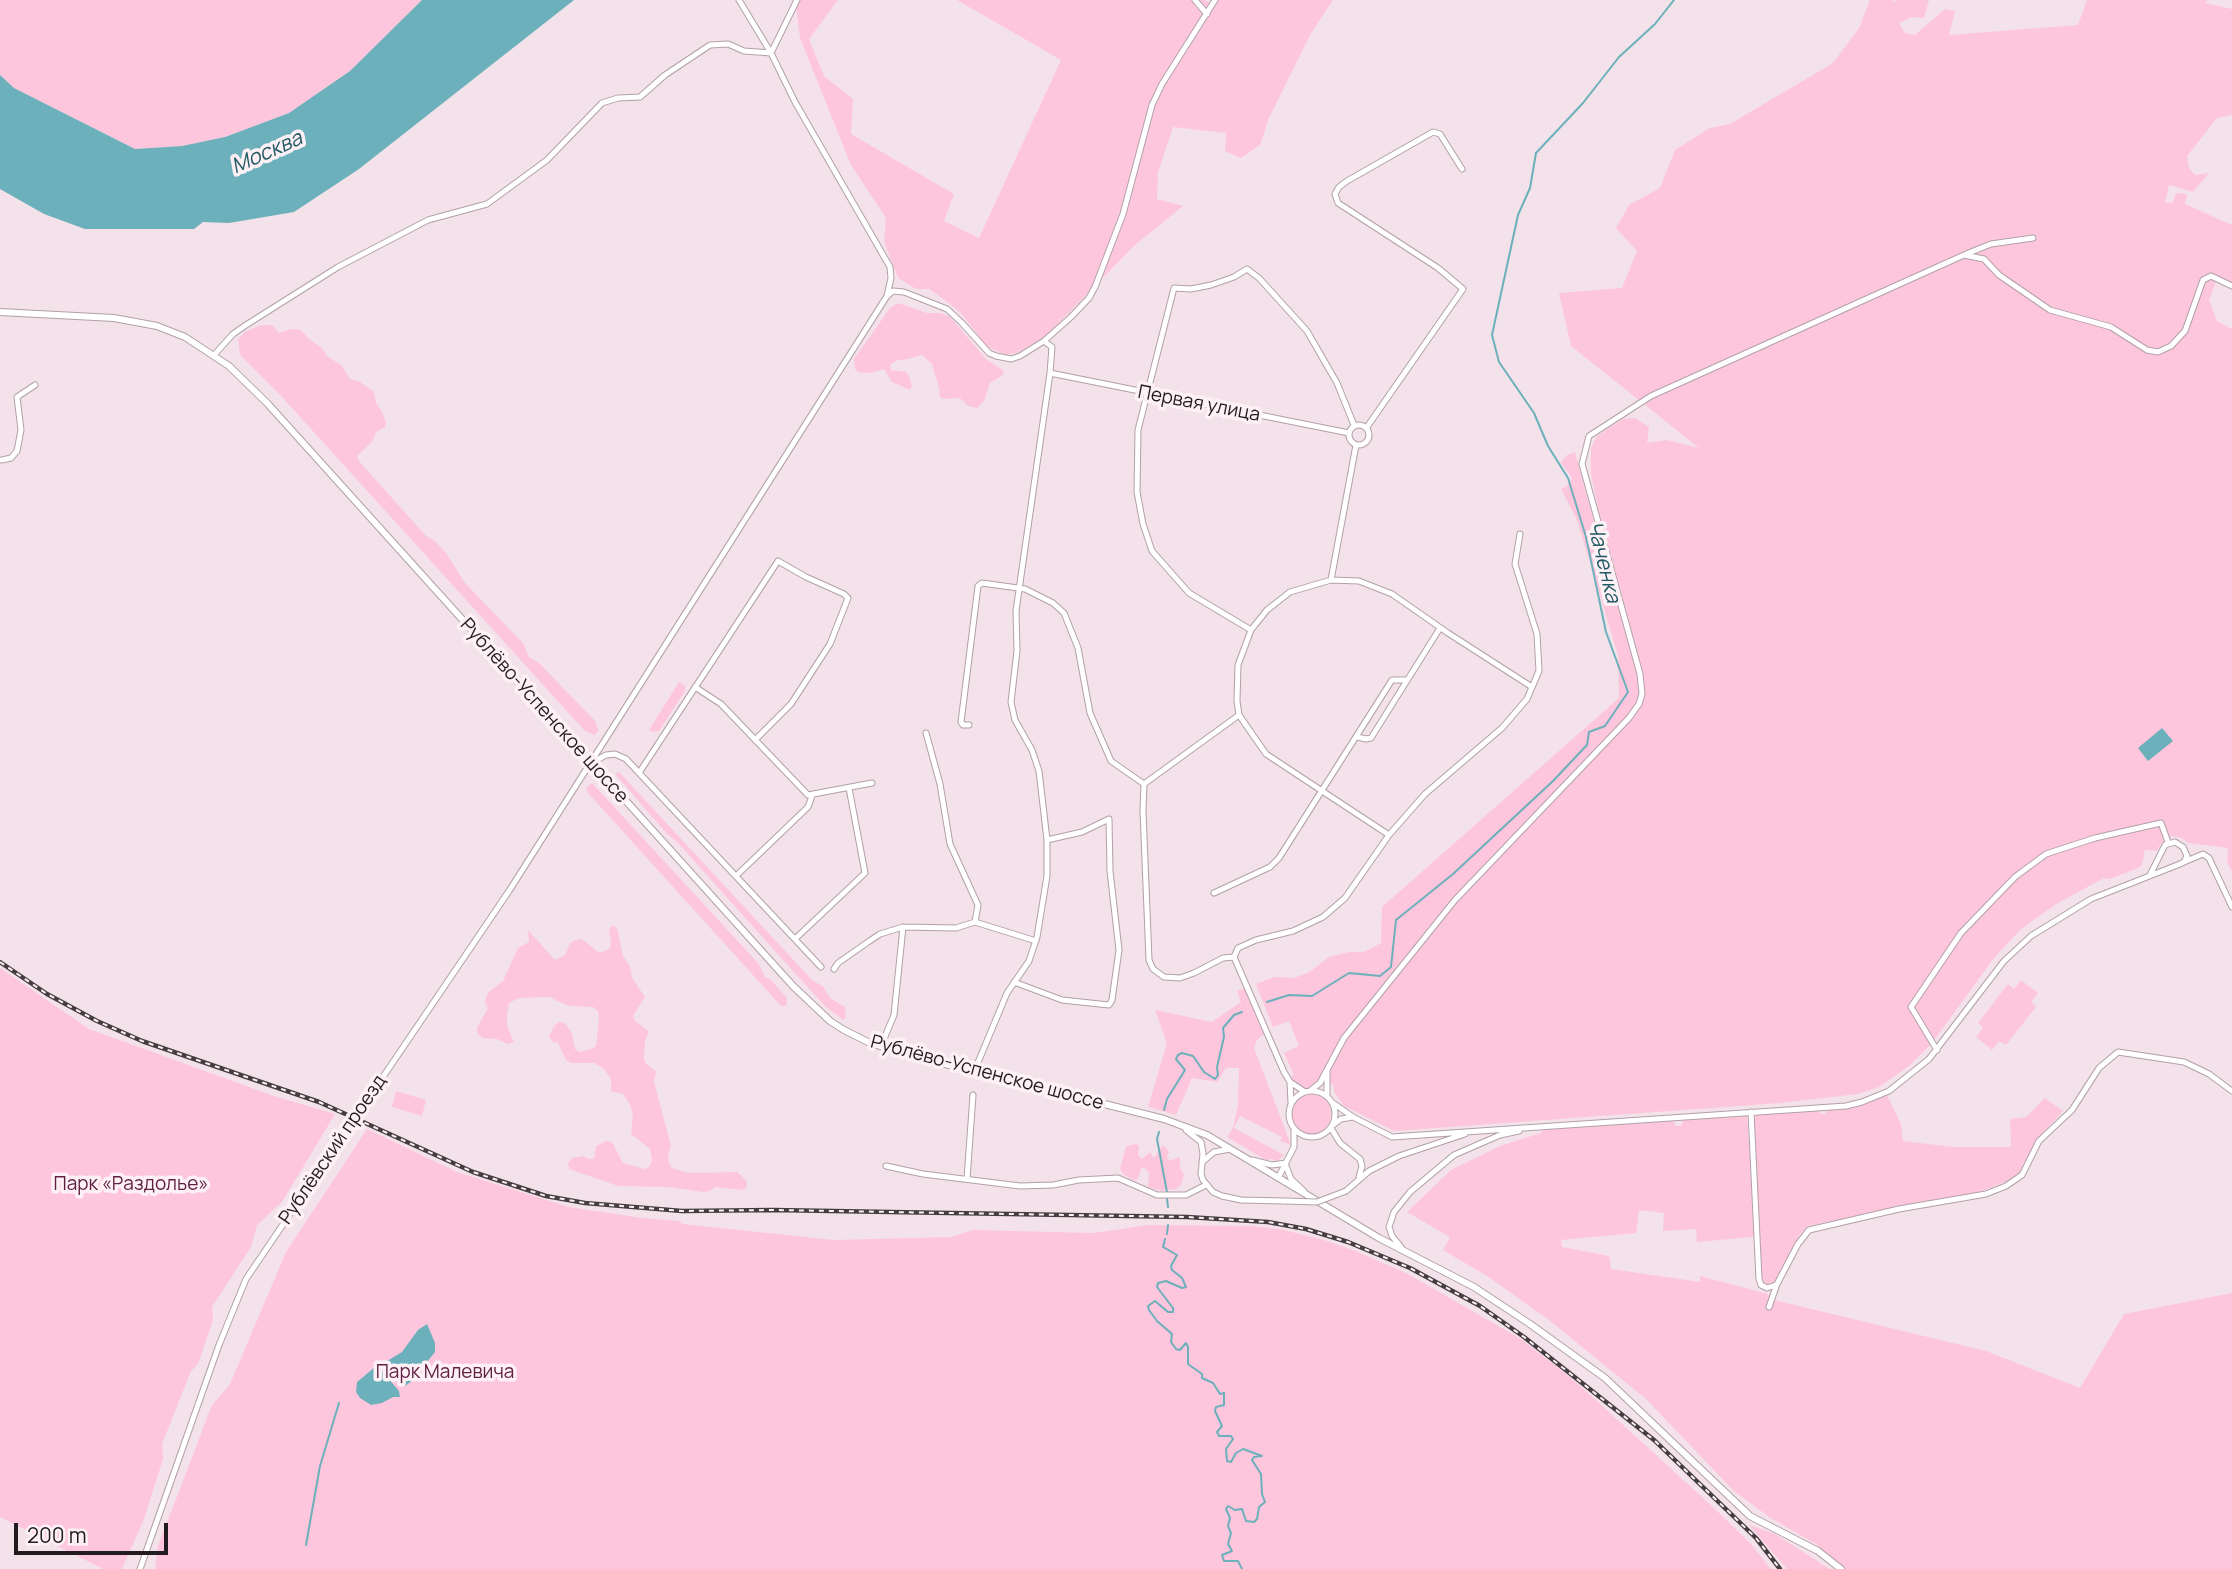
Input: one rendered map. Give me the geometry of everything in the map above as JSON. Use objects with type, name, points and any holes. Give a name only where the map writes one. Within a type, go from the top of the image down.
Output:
[{"type":"main road","name":"Рублёво-Успенское шоссе","points":[[0,312],[63,314],[136,321],[172,331],[214,355],[241,377],[806,999],[844,1030],[881,1046],[1174,1122],[1207,1135],[1412,1256],[1474,1287],[1592,1367],[1750,1516],[1818,1551],[1842,1569]]},
{"type":"street","points":[[738,0],[771,53],[795,102],[890,267],[891,278],[887,296]]},
{"type":"street","points":[[771,53],[797,0]]},
{"type":"street","points":[[1195,0],[1208,14]]},
{"type":"street","points":[[887,296],[893,291],[904,292],[947,309],[989,353],[1011,359],[1044,341],[1071,317],[1089,298],[1095,287],[1123,214],[1152,105],[1162,84],[1215,0]]},
{"type":"street","points":[[214,355],[233,334],[330,272],[428,220],[486,204],[547,160],[602,103],[618,98],[640,97],[664,75],[710,45],[728,44],[744,51],[771,53]]},
{"type":"street","points":[[1367,427],[1463,289],[1438,268],[1338,203],[1335,194],[1347,181],[1433,132],[1440,134],[1462,169]]},
{"type":"street","points":[[1291,1103],[1297,1096],[1320,1083],[1344,1038],[1455,900],[1629,718],[1639,704],[1642,694],[1640,674],[1582,464],[1589,436],[1651,396],[1964,255],[1991,244],[2033,238]]},
{"type":"street","points":[[1964,255],[1984,259],[1999,275],[2050,310],[2111,327],[2147,350],[2158,352],[2171,346],[2185,331],[2203,279],[2211,276],[2232,286]]},
{"type":"street","points":[[1251,630],[1189,593],[1152,551],[1143,524],[1136,472],[1138,430],[1174,288],[1191,289],[1211,285],[1234,277],[1247,268],[1307,331],[1338,383],[1354,425]]},
{"type":"street","name":"Рублёвский проезд","points":[[140,1569],[219,1345],[246,1279],[502,902],[887,296]]},
{"type":"street","points":[[974,1072],[1006,993],[1027,965],[1036,941],[1047,876],[1047,840],[1039,771],[1032,750],[1015,720],[1011,702],[1017,658],[1015,617],[1018,587],[1050,373],[1052,347],[1044,341]]},
{"type":"street","name":"Первая улица","points":[[1050,373],[1349,433]]},
{"type":"street","points":[[1,459],[11,458],[17,452],[20,430],[17,397],[35,385]]},
{"type":"street","points":[[1360,424],[1367,427],[1370,434],[1367,441],[1356,445],[1349,433],[1354,425],[1360,424]]},
{"type":"street","points":[[1331,580],[1356,445]]},
{"type":"street","points":[[1,459],[16,465]]},
{"type":"street","points":[[1278,1178],[1294,1147],[1295,1136],[1288,1116],[1291,1103],[1290,1082],[1275,1055],[1234,957],[1238,948],[1256,940],[1293,931],[1323,917],[1345,898],[1390,835],[1425,794],[1502,728],[1527,699],[1539,671],[1537,634],[1514,564],[1520,534]]},
{"type":"street","points":[[639,773],[778,561],[846,596],[847,602],[830,644],[788,708],[755,740]]},
{"type":"street","points":[[1390,835],[1266,754],[1238,715],[1238,665],[1251,630],[1267,610],[1290,592],[1331,580],[1359,581],[1392,594],[1532,687]]},
{"type":"street","points":[[969,725],[963,725],[961,722],[978,586],[982,583],[1018,587],[1053,603],[1064,613],[1078,648],[1090,713],[1111,761],[1144,784]]},
{"type":"street","points":[[1357,737],[1371,738],[1440,628]]},
{"type":"street","points":[[1214,893],[1270,867],[1279,858],[1392,680],[1407,680]]},
{"type":"street","points":[[695,687],[721,704],[805,793],[811,796],[872,783]]},
{"type":"street","points":[[1144,784],[1238,715]]},
{"type":"street","points":[[926,733],[940,784],[950,844],[978,905],[975,922]]},
{"type":"street","points":[[591,764],[606,755],[615,754],[626,759],[821,967]]},
{"type":"street","points":[[1144,784],[1149,960],[1153,969],[1164,976],[1180,978],[1223,958],[1234,957]]},
{"type":"street","points":[[795,939],[865,873],[849,788]]},
{"type":"street","points":[[736,876],[808,807],[811,796]]},
{"type":"street","points":[[1014,982],[1062,1000],[1109,1005],[1112,1000],[1119,950],[1110,871],[1109,819],[1082,832],[1047,840]]},
{"type":"street","points":[[1937,1050],[1911,1007],[1942,957],[1961,933],[2015,877],[2046,854],[2161,823],[2168,842]]},
{"type":"street","points":[[2150,875],[2162,848],[2168,842],[2175,842],[2183,847],[2187,853],[2184,862]]},
{"type":"street","points":[[1290,1082],[1327,1096],[1353,1117],[1392,1137],[1846,1106],[1870,1100],[1898,1085],[1937,1050],[2004,961],[2031,936],[2091,899],[2203,855],[2209,858],[2232,907]]},
{"type":"street","points":[[834,969],[841,961],[880,934],[904,927],[956,928],[975,922],[1036,941]]},
{"type":"street","points":[[881,1046],[894,1015],[904,927]]},
{"type":"street","points":[[1769,1307],[1777,1284],[1798,1244],[1809,1230],[1899,1209],[1986,1195],[2022,1175],[2039,1141],[2072,1110],[2099,1068],[2118,1052],[2184,1062],[2209,1074],[2232,1091]]},
{"type":"street","points":[[1327,1068],[1327,1096]]},
{"type":"street","points":[[967,1179],[973,1095]]},
{"type":"street","points":[[1331,1127],[1335,1117],[1333,1103]]},
{"type":"street","points":[[1751,1112],[1759,1279],[1761,1285],[1767,1288],[1777,1284]]},
{"type":"street","points":[[1294,1147],[1316,1137],[1341,1119],[1353,1117]]},
{"type":"street","points":[[1174,1122],[1202,1142],[1201,1174],[1206,1185],[1222,1196],[1241,1200],[1317,1202],[1346,1191],[1368,1171],[1399,1156],[1475,1131]]},
{"type":"street","points":[[1291,1125],[1300,1135],[1340,1143]]},
{"type":"street","points":[[1331,1127],[1340,1143],[1360,1159],[1362,1172],[1358,1180]]},
{"type":"street","points":[[1412,1256],[1392,1237],[1389,1227],[1394,1212],[1410,1192],[1454,1155],[1500,1135],[1538,1127]]},
{"type":"street","points":[[1202,1161],[1214,1152],[1232,1149]]},
{"type":"street","points":[[1246,1157],[1269,1165],[1286,1163]]},
{"type":"street","points":[[1286,1163],[1291,1179],[1313,1198]]},
{"type":"street","points":[[886,1166],[923,1174],[1020,1186],[1052,1185],[1110,1177],[1125,1180],[1157,1195],[1173,1196],[1186,1195],[1206,1185]]},
{"type":"green space","points":[[0,0],[422,0],[350,71],[289,113],[225,137],[182,146],[135,149],[14,88],[0,75]]},
{"type":"green space","points":[[795,0],[838,0],[809,39],[824,76],[853,99],[851,134],[954,194],[944,221],[979,238],[1061,60],[957,0],[1205,0],[1209,3],[1210,0],[1333,0],[1310,35],[1269,118],[1260,145],[1241,158],[1225,151],[1226,133],[1173,127],[1158,172],[1157,199],[1183,206],[1135,245],[1045,337],[1017,353],[1005,355],[986,346],[961,313],[942,298],[929,289],[916,289],[898,278],[884,242],[886,218],[851,165],[800,38]]},
{"type":"green space","points":[[1870,0],[1893,0],[1894,3],[1896,0],[1929,0],[1924,18],[1912,17],[1899,23],[1905,33],[1915,35],[1945,9],[1955,11],[1949,35],[2078,25],[2087,0],[2208,0],[2205,3],[2232,9],[2232,115],[2217,118],[2187,156],[2189,168],[2195,175],[2209,173],[2193,192],[2169,185],[2165,203],[2173,202],[2176,193],[2187,194],[2185,204],[2232,225],[2232,282],[2218,277],[2209,300],[2217,321],[2232,329],[2232,872],[2227,861],[2228,848],[2188,843],[2182,838],[2171,836],[2157,851],[2145,850],[2142,865],[2138,868],[2110,879],[2104,878],[2058,903],[2021,929],[1994,958],[1932,1043],[1909,1066],[1879,1087],[1858,1094],[1781,1103],[1394,1131],[1344,1106],[1334,1092],[1334,1085],[1319,1082],[1305,1090],[1291,1079],[1293,1073],[1284,1053],[1299,1046],[1289,1021],[1273,1027],[1256,984],[1274,977],[1294,978],[1308,973],[1329,957],[1349,952],[1364,952],[1381,943],[1382,907],[1619,698],[1618,655],[1577,520],[1561,489],[1567,486],[1572,478],[1561,463],[1567,455],[1575,452],[1599,541],[1607,538],[1591,473],[1591,448],[1597,436],[1623,419],[1635,418],[1649,427],[1647,443],[1667,440],[1699,448],[1571,346],[1559,293],[1622,288],[1637,251],[1616,228],[1629,205],[1660,188],[1675,150],[1710,128],[1730,124],[1833,63],[1859,28]]},
{"type":"green space","points":[[898,303],[927,313],[941,313],[950,317],[986,359],[1003,370],[1003,375],[990,383],[984,401],[977,408],[968,406],[960,398],[940,397],[932,364],[922,355],[898,360],[890,365],[891,370],[906,372],[912,386],[910,390],[892,382],[884,369],[871,373],[858,372],[855,369],[854,359],[890,308]]},
{"type":"green space","points":[[261,325],[272,325],[279,333],[291,329],[301,330],[322,348],[327,356],[341,365],[350,379],[360,382],[374,392],[376,403],[386,422],[385,427],[376,432],[372,442],[357,456],[359,461],[426,536],[446,553],[465,583],[523,643],[529,657],[539,663],[595,721],[599,731],[594,735],[585,731],[282,397],[240,355],[238,339],[245,332]]},
{"type":"green space","points":[[679,682],[685,686],[685,691],[659,731],[652,732],[649,730]]},
{"type":"green space","points":[[617,772],[813,981],[823,986],[830,998],[845,1007],[846,1018],[843,1020],[826,1007],[667,834],[616,775]]},
{"type":"green space","points":[[592,783],[759,964],[765,977],[787,998],[786,1006],[781,1006],[588,793],[586,788]]},
{"type":"green space","points":[[612,925],[617,928],[623,956],[630,966],[632,978],[645,997],[633,1016],[635,1021],[649,1031],[645,1041],[644,1059],[646,1064],[656,1071],[654,1082],[671,1146],[669,1163],[672,1168],[689,1173],[737,1172],[746,1180],[744,1190],[715,1187],[703,1192],[667,1187],[618,1186],[569,1169],[568,1163],[572,1158],[594,1158],[596,1146],[606,1141],[612,1142],[623,1163],[645,1169],[650,1166],[652,1160],[650,1149],[631,1134],[633,1116],[630,1104],[623,1094],[611,1091],[611,1079],[604,1069],[594,1063],[571,1063],[566,1060],[558,1043],[553,1042],[549,1036],[554,1026],[559,1022],[565,1023],[572,1033],[575,1049],[580,1052],[596,1046],[599,1017],[598,1011],[593,1007],[569,1006],[549,997],[519,998],[509,1003],[507,1014],[507,1026],[514,1042],[508,1044],[497,1039],[483,1038],[478,1034],[477,1028],[488,1008],[486,997],[503,981],[518,948],[529,942],[528,930],[555,960],[565,955],[570,943],[575,940],[581,939],[599,953],[610,948],[609,930]]},
{"type":"green space","name":"Парк «Раздолье»","points":[[0,968],[89,1029],[274,1096],[335,1114],[282,1202],[257,1225],[251,1247],[212,1307],[213,1320],[198,1364],[191,1371],[162,1444],[163,1459],[144,1519],[122,1569],[103,1569],[0,1517]]},
{"type":"green space","points":[[2021,980],[2038,993],[2031,1002],[2036,1007],[2006,1045],[1999,1041],[1992,1050],[1976,1037],[1983,1028],[1978,1023],[2008,984],[2014,989]]},
{"type":"green space","points":[[1245,988],[1264,1034],[1257,1040],[1254,1048],[1291,1145],[1280,1141],[1282,1137],[1240,1116],[1234,1128],[1284,1155],[1276,1162],[1272,1159],[1266,1160],[1227,1137],[1233,1128],[1238,1105],[1239,1068],[1226,1068],[1217,1082],[1192,1078],[1176,1115],[1148,1107],[1167,1043],[1155,1010],[1212,1022],[1241,1002],[1237,991]]},
{"type":"green space","points":[[396,1091],[426,1100],[422,1116],[392,1107]]},
{"type":"green space","points":[[1311,1094],[1325,1100],[1331,1114],[1325,1128],[1311,1134],[1297,1128],[1291,1114],[1297,1100]]},
{"type":"green space","points":[[1887,1095],[1901,1124],[1903,1141],[1953,1147],[2011,1147],[2010,1119],[2026,1117],[2045,1098],[2063,1111],[2035,1141],[2028,1160],[2022,1164],[2025,1165],[2021,1173],[2008,1181],[1979,1192],[1808,1226],[1800,1234],[1774,1284],[1766,1284],[1762,1280],[1754,1119],[1756,1115],[1818,1110],[1825,1114],[1827,1110],[1865,1104]]},
{"type":"green space","points":[[1747,1116],[1755,1234],[1753,1237],[1697,1242],[1696,1229],[1663,1231],[1664,1213],[1639,1210],[1636,1233],[1561,1240],[1562,1247],[1609,1256],[1611,1269],[1700,1282],[1700,1276],[1768,1294],[1770,1299],[1986,1351],[2080,1388],[2124,1314],[2232,1293],[2232,1569],[1846,1569],[1816,1544],[1769,1517],[1734,1491],[1646,1399],[1549,1320],[1487,1276],[1443,1250],[1450,1237],[1407,1212],[1451,1170],[1500,1146],[1541,1133],[1544,1129],[1672,1120],[1676,1126],[1681,1126],[1683,1120]]},
{"type":"green space","name":"Парк Малевича","points":[[367,1129],[457,1172],[569,1207],[678,1221],[683,1224],[833,1240],[951,1237],[973,1230],[1094,1233],[1148,1225],[1249,1226],[1280,1229],[1324,1240],[1408,1274],[1521,1339],[1576,1382],[1713,1507],[1751,1544],[1771,1569],[155,1569],[158,1546],[212,1405],[230,1384],[286,1252]]},
{"type":"green space","points":[[1163,1145],[1169,1151],[1169,1161],[1180,1157],[1180,1168],[1184,1175],[1181,1185],[1174,1190],[1162,1191],[1148,1187],[1149,1173],[1144,1167],[1141,1168],[1138,1179],[1133,1180],[1123,1174],[1120,1169],[1126,1146],[1139,1146],[1138,1155],[1142,1159],[1150,1152],[1155,1156]]},
{"type":"green space","points":[[1749,1525],[1775,1534],[1830,1569],[1787,1569]]},
{"type":"water","name":"Москва","points":[[422,0],[574,0],[359,169],[294,212],[229,223],[203,222],[194,229],[85,229],[44,214],[0,189],[0,75],[14,88],[135,149],[182,146],[225,137],[289,113],[350,71]]},
{"type":"water","points":[[2162,728],[2173,741],[2148,761],[2138,748]]},
{"type":"water","points":[[427,1324],[435,1343],[435,1352],[405,1386],[397,1382],[382,1364],[402,1352],[418,1330]]},
{"type":"water","points":[[375,1367],[382,1371],[399,1391],[400,1397],[371,1405],[360,1398],[356,1392],[357,1382]]},
{"type":"waterway","name":"Чаченка","points":[[1267,1002],[1289,995],[1312,996],[1349,973],[1380,976],[1391,967],[1396,920],[1453,874],[1553,781],[1587,745],[1589,732],[1605,726],[1628,692],[1606,632],[1586,537],[1568,478],[1548,446],[1534,413],[1499,362],[1492,335],[1518,215],[1530,188],[1536,153],[1583,103],[1619,57],[1655,24],[1674,0]]},
{"type":"waterway","name":"Чаченка","points":[[1164,1110],[1167,1099],[1185,1070],[1176,1059],[1178,1055],[1182,1053],[1193,1056],[1204,1072],[1215,1079],[1224,1037],[1223,1028],[1234,1015],[1242,1012]]},
{"type":"waterway","name":"Чаченка","points":[[1159,1132],[1157,1139],[1167,1192]]},
{"type":"waterway","name":"Чаченка","points":[[1167,1198],[1168,1207]]},
{"type":"waterway","name":"Чаченка","points":[[1167,1234],[1168,1225]]},
{"type":"waterway","name":"Чаченка","points":[[1165,1239],[1163,1247],[1177,1255],[1171,1266],[1172,1270],[1182,1278],[1186,1287],[1182,1288],[1166,1281],[1158,1283],[1157,1287],[1173,1308],[1173,1312],[1168,1312],[1155,1301],[1148,1306],[1149,1310],[1172,1334],[1171,1342],[1176,1349],[1180,1350],[1186,1343],[1188,1364],[1202,1374],[1202,1378],[1213,1383],[1220,1394],[1224,1393],[1224,1405],[1216,1407],[1215,1411],[1222,1426],[1217,1432],[1219,1436],[1231,1436],[1233,1439],[1226,1449],[1227,1461],[1231,1462],[1236,1453],[1243,1449],[1262,1456],[1252,1460],[1261,1474],[1265,1502],[1259,1507],[1257,1519],[1254,1522],[1246,1521],[1242,1509],[1235,1510],[1228,1506],[1226,1509],[1231,1533],[1228,1544],[1232,1551],[1222,1555],[1224,1561],[1238,1561],[1242,1569]]},
{"type":"waterway","points":[[306,1545],[320,1466],[339,1403]]},
{"type":"railway","points":[[0,962],[47,994],[142,1041],[319,1102],[473,1172],[546,1196],[585,1203],[682,1211],[1187,1217],[1268,1222],[1306,1229],[1348,1242],[1410,1268],[1480,1306],[1524,1337],[1654,1440],[1756,1538],[1780,1569]]}]
